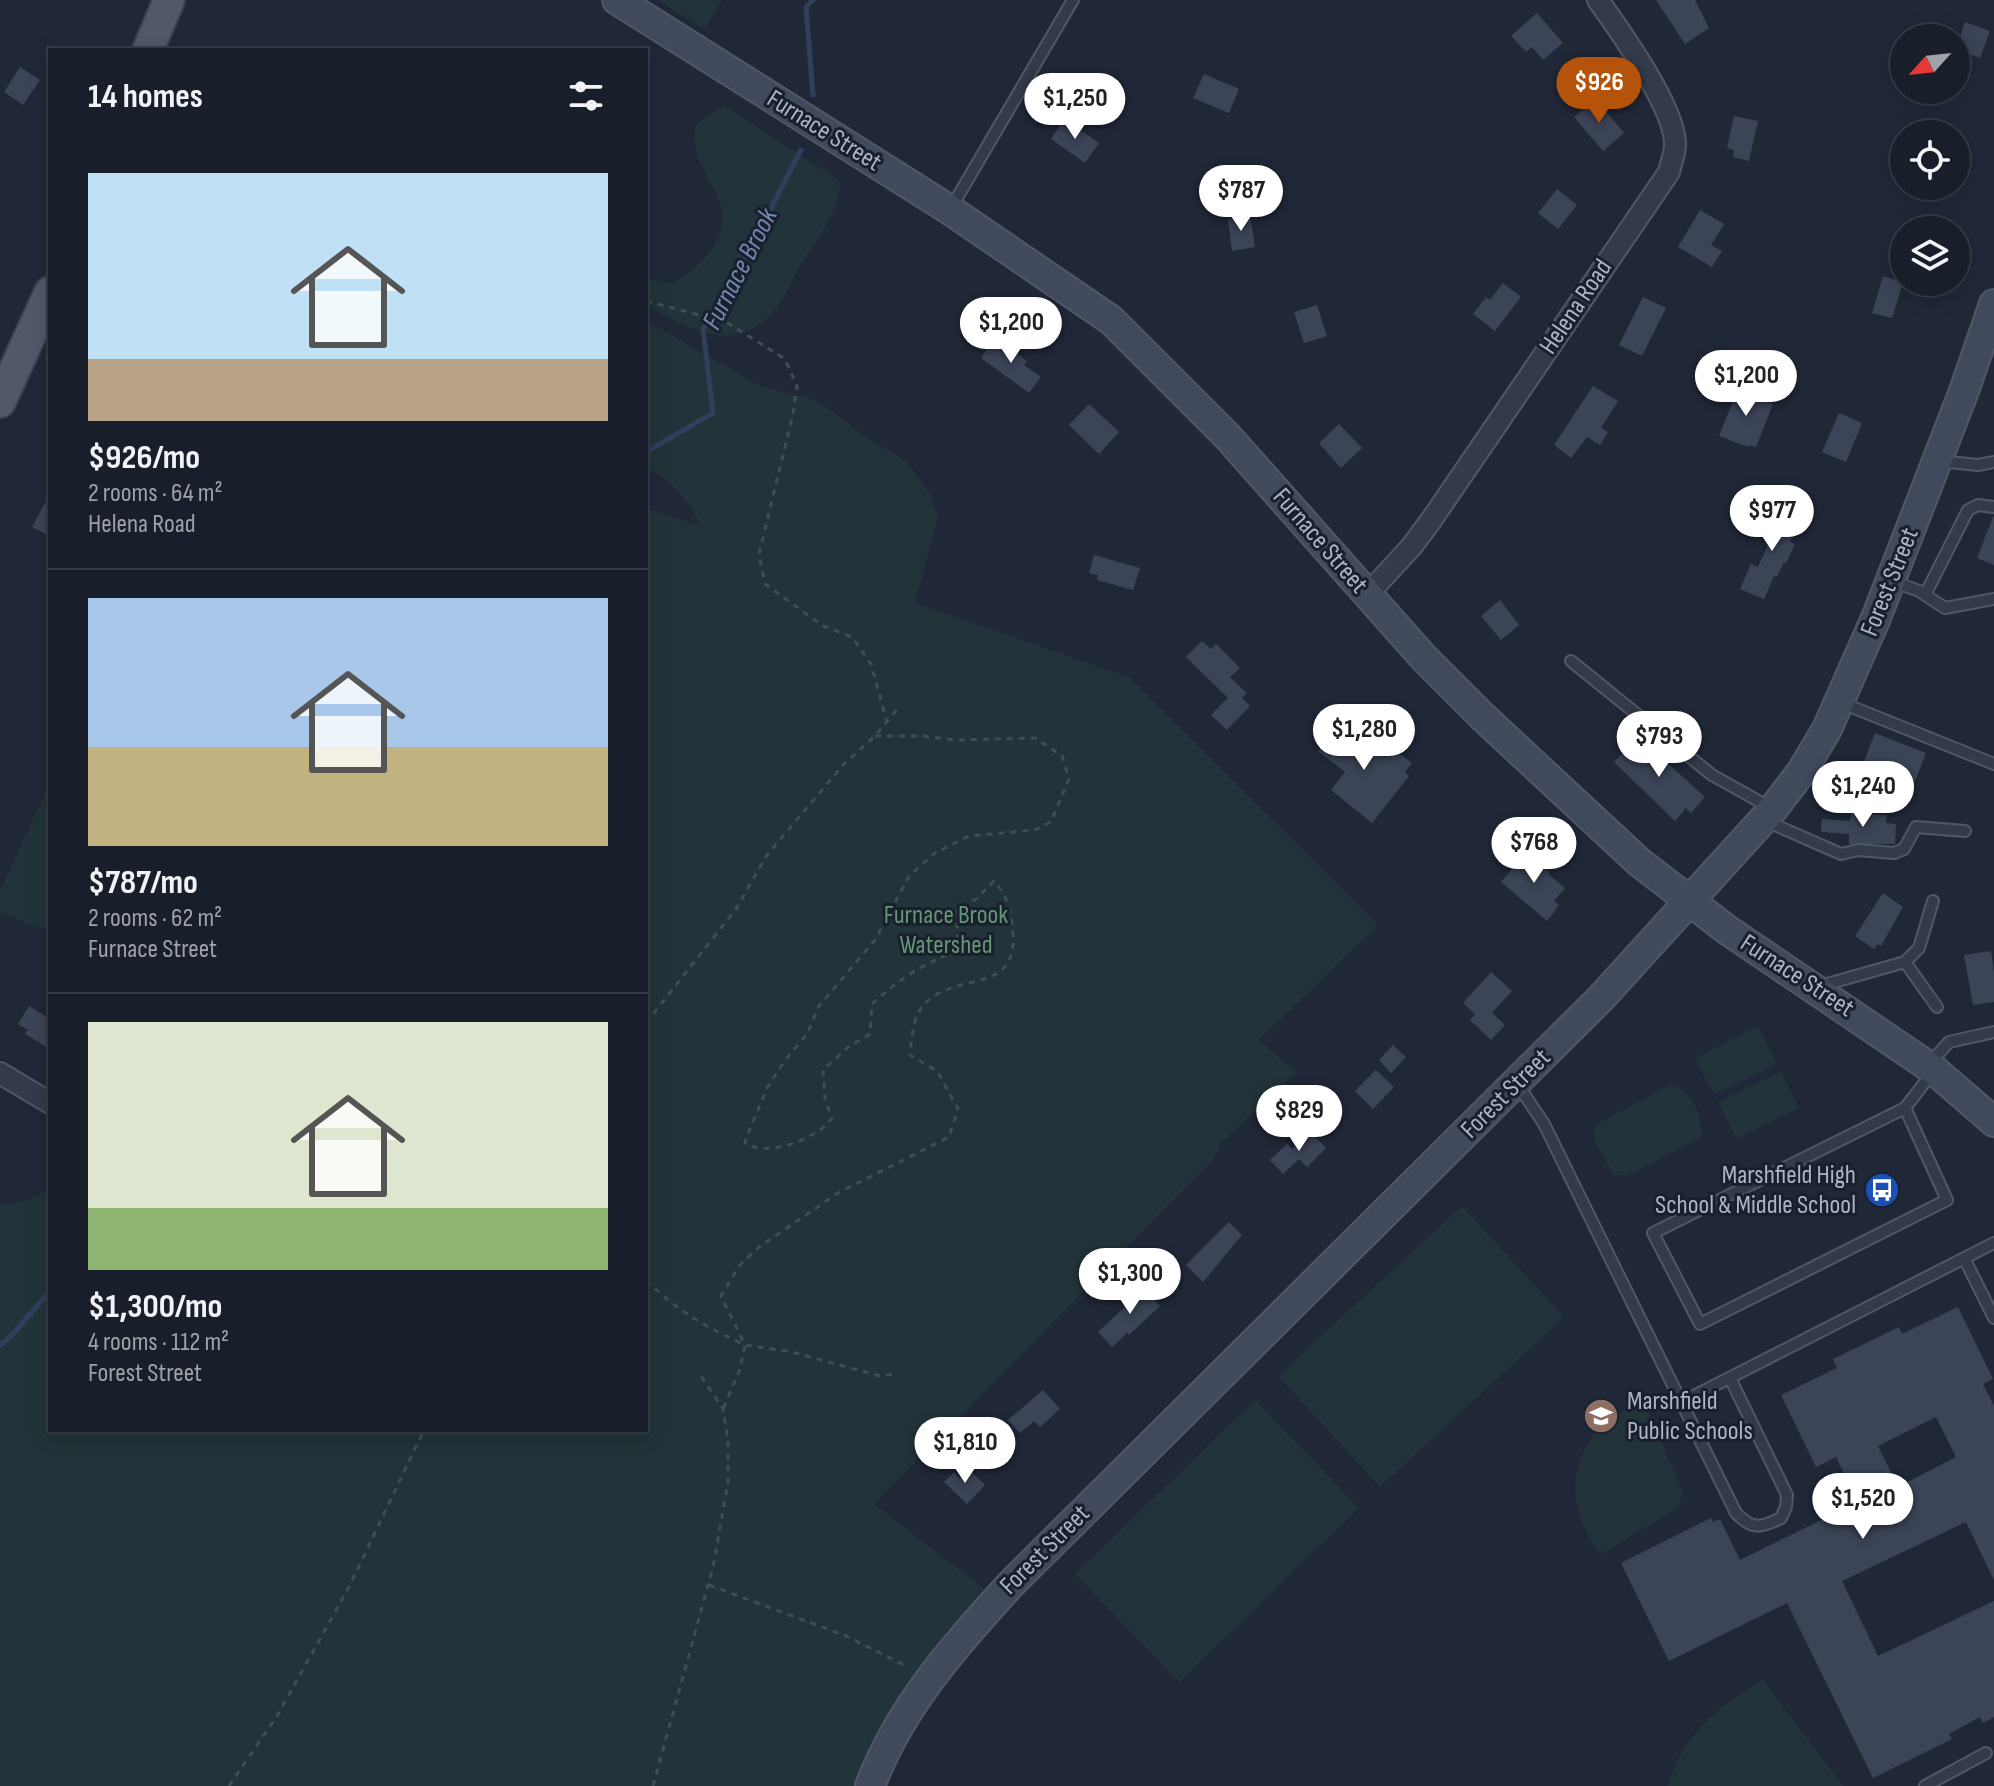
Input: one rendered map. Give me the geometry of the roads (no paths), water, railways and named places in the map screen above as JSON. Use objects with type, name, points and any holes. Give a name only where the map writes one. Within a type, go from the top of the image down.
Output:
[{"type":"main road","points":[[149,48],[169,0]]},
{"type":"main road","points":[[0,402],[48,296]]},
{"type":"street","name":"Furnace Street","points":[[617,0],[950,210],[1085,300],[1135,341],[1244,454],[1367,595],[1483,717],[1639,862],[1690,904],[1931,1068],[1994,1122]]},
{"type":"street","name":"Helena Road","points":[[1367,595],[1432,519],[1669,172],[1674,152],[1673,131],[1658,96],[1598,0]]},
{"type":"street","name":"Forest Street","points":[[870,1786],[899,1726],[929,1678],[1020,1574],[1601,998],[1690,904],[1768,814],[1808,761],[1840,703],[1937,461],[1994,304]]},
{"type":"street","points":[[0,1073],[48,1102]]},
{"type":"lane","points":[[950,210],[1073,0]]},
{"type":"lane","points":[[1937,461],[1978,465],[1994,462]]},
{"type":"lane","points":[[1925,595],[1968,510],[1978,505],[1994,507]]},
{"type":"lane","points":[[1890,581],[1925,595],[1945,608],[1994,599]]},
{"type":"lane","points":[[1571,661],[1712,775],[1768,814],[1841,854],[1858,850],[1894,853],[1904,849],[1916,827],[1965,831]]},
{"type":"lane","points":[[1840,703],[1994,764]]},
{"type":"lane","points":[[1814,988],[1905,962],[1919,948],[1933,901]]},
{"type":"lane","points":[[1905,962],[1937,1007]]},
{"type":"lane","points":[[1905,1108],[1947,1200],[1700,1324],[1653,1233],[1905,1108],[1949,1042],[1994,1032]]},
{"type":"lane","points":[[1516,1083],[1544,1124],[1736,1513],[1746,1523],[1758,1526],[1781,1518],[1787,1495],[1730,1378]]},
{"type":"lane","points":[[1682,1402],[1994,1243]]},
{"type":"lane","points":[[1964,1258],[1994,1318]]},
{"type":"lane","points":[[1925,1786],[1986,1753]]},
{"type":"waterway","name":"Furnace Brook","points":[[813,0],[806,7],[813,95]]},
{"type":"waterway","name":"Furnace Brook","points":[[648,451],[713,413],[703,329],[721,305],[801,150]]},
{"type":"waterway","name":"Furnace Brook","points":[[0,1345],[48,1293]]},
{"type":"place","name":"Marshfield High School & Middle School","points":[[1882,1190]]},
{"type":"place","name":"Marshfield Public Schools","points":[[1601,1416]]},
{"type":"park label","name":"Furnace Brook Watershed","points":[[946,930]]}]
